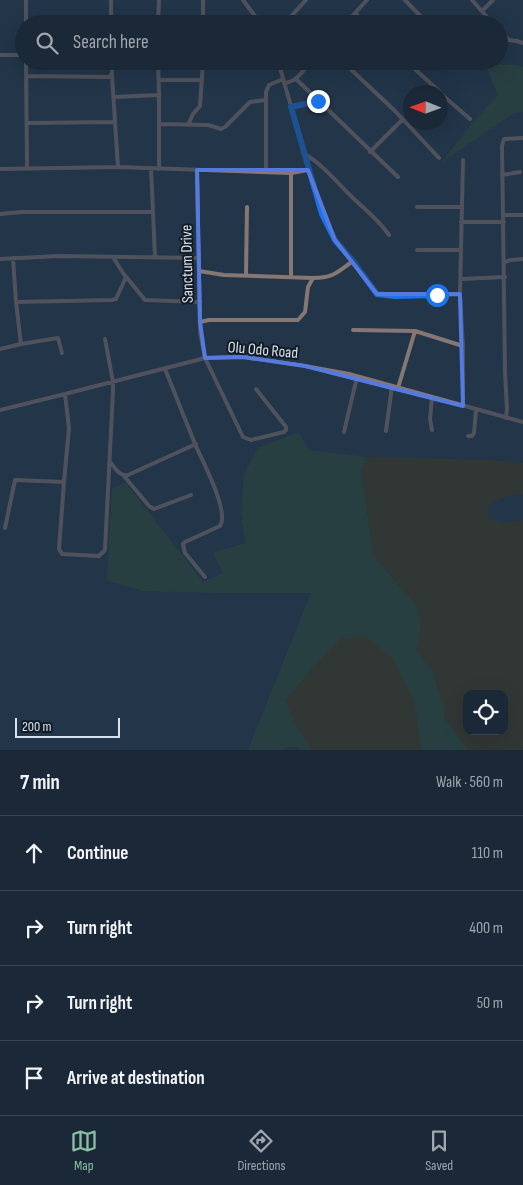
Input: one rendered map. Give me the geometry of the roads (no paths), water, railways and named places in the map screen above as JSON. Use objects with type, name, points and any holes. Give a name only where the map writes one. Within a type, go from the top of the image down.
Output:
[{"type":"street","points":[[26,0],[26,15]]},
{"type":"street","points":[[111,0],[111,15]]},
{"type":"street","points":[[158,15],[159,0]]},
{"type":"street","points":[[203,0],[203,15]]},
{"type":"street","points":[[243,0],[254,15]]},
{"type":"street","points":[[292,15],[306,0]]},
{"type":"street","points":[[355,13],[368,0]]},
{"type":"street","points":[[405,0],[419,15]]},
{"type":"street","points":[[472,0],[487,15]]},
{"type":"street","points":[[483,10],[494,0]]},
{"type":"street","points":[[508,39],[523,44]]},
{"type":"street","points":[[0,55],[15,55]]},
{"type":"street","points":[[26,70],[27,168]]},
{"type":"street","points":[[112,70],[118,168]]},
{"type":"street","points":[[158,70],[159,169]]},
{"type":"street","points":[[188,125],[193,114],[200,106],[202,70]]},
{"type":"street","points":[[280,70],[322,214],[332,235],[377,294],[460,294]]},
{"type":"street","points":[[266,172],[266,89],[269,85],[283,81],[291,83],[304,70]]},
{"type":"street","points":[[351,70],[439,158]]},
{"type":"street","points":[[416,70],[432,85]]},
{"type":"street","points":[[26,76],[112,76]]},
{"type":"street","points":[[296,79],[398,177]]},
{"type":"street","points":[[159,80],[201,80]]},
{"type":"street","points":[[114,97],[159,95]]},
{"type":"street","points":[[160,124],[208,125],[221,129],[250,102],[265,100]]},
{"type":"street","points":[[448,100],[470,120]]},
{"type":"street","points":[[291,107],[318,101]]},
{"type":"street","points":[[370,152],[402,120]]},
{"type":"street","points":[[27,123],[115,122]]},
{"type":"street","points":[[506,418],[502,142],[507,138],[523,138]]},
{"type":"street","points":[[303,153],[314,160],[375,217],[389,235]]},
{"type":"street","points":[[463,160],[460,294],[463,346],[463,406]]},
{"type":"street","points":[[0,169],[151,168],[291,173],[308,170]]},
{"type":"street","points":[[151,168],[155,257]]},
{"type":"street","name":"Sanctum Drive","points":[[197,170],[200,322],[205,358],[243,437],[251,440],[284,432],[286,427],[256,389]]},
{"type":"street","points":[[502,175],[520,172]]},
{"type":"street","points":[[291,173],[291,277]]},
{"type":"street","points":[[246,275],[247,207]]},
{"type":"street","points":[[418,207],[461,207]]},
{"type":"street","points":[[0,214],[22,212],[153,212]]},
{"type":"street","points":[[504,215],[523,214]]},
{"type":"street","points":[[461,222],[504,222]]},
{"type":"street","points":[[418,250],[461,250]]},
{"type":"street","points":[[0,259],[59,256],[198,258]]},
{"type":"street","points":[[113,257],[126,277],[145,300],[200,302]]},
{"type":"street","points":[[13,258],[21,344]]},
{"type":"street","points":[[505,262],[523,259]]},
{"type":"street","points":[[199,271],[327,278],[353,261]]},
{"type":"street","points":[[16,302],[116,300],[126,277]]},
{"type":"street","points":[[461,279],[505,277]]},
{"type":"street","points":[[200,322],[209,320],[298,320],[305,312],[308,287],[313,278]]},
{"type":"street","points":[[353,330],[415,330],[463,346]]},
{"type":"street","points":[[398,388],[415,330]]},
{"type":"street","points":[[0,349],[58,338],[62,353]]},
{"type":"street","points":[[65,394],[69,428],[60,549],[62,554],[99,556],[105,550],[111,463],[113,382],[105,339]]},
{"type":"street","name":"Olu Odo Road","points":[[0,410],[205,358],[243,357],[305,366],[357,377],[523,422]]},
{"type":"street","points":[[165,369],[212,478],[223,517],[220,526],[183,544],[184,553],[204,577]]},
{"type":"street","points":[[344,432],[357,377]]},
{"type":"street","points":[[386,431],[392,386]]},
{"type":"street","points":[[432,397],[430,419],[432,430]]},
{"type":"street","points":[[468,436],[472,436],[474,433],[476,410]]},
{"type":"street","points":[[124,476],[196,444]]},
{"type":"street","points":[[111,463],[149,506],[154,509],[191,495]]},
{"type":"street","points":[[5,528],[14,480],[48,483],[64,482]]}]
